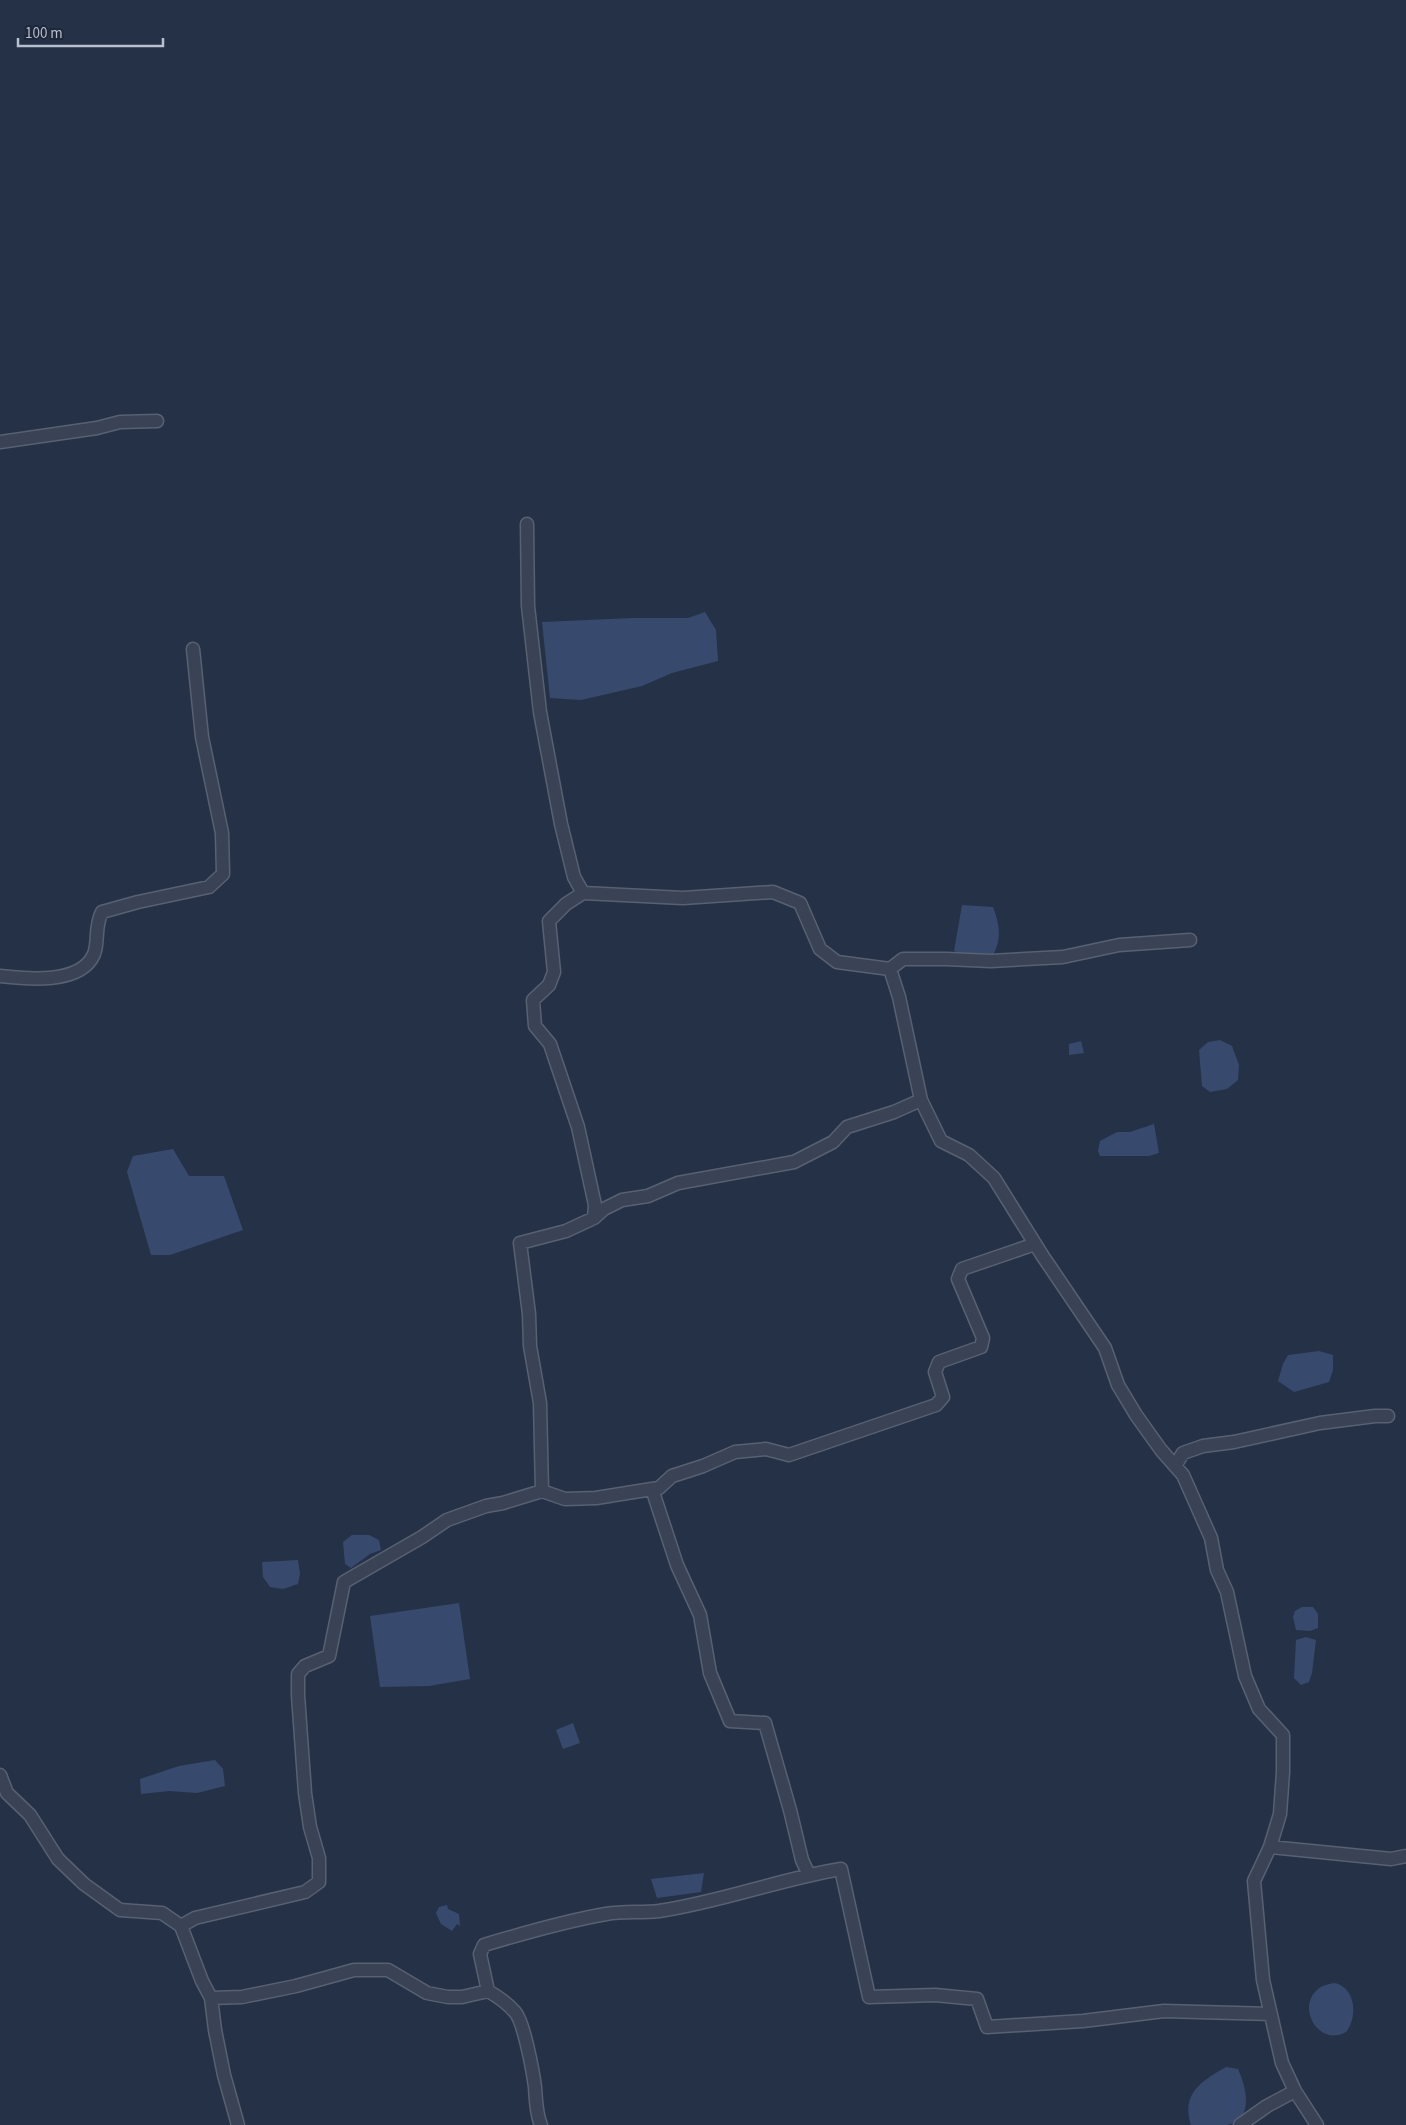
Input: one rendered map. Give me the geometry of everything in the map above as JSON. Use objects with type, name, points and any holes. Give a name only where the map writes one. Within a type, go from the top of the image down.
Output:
[{"type":"street","points":[[0,442],[97,428],[120,422],[157,421]]},
{"type":"street","points":[[527,524],[528,606],[540,712],[561,824],[574,877],[583,893]]},
{"type":"street","points":[[0,976],[31,979],[51,978],[83,968],[94,954],[97,922],[102,912],[138,902],[209,887],[223,874],[222,834],[202,737],[193,649]]},
{"type":"street","points":[[594,1218],[594,1205],[578,1127],[550,1044],[534,1026],[534,1000],[549,985],[554,972],[549,921],[566,904],[583,893],[683,898],[773,892],[800,903],[820,949],[837,962],[890,969],[903,959],[991,961],[1063,957],[1119,945],[1190,940]]},
{"type":"street","points":[[890,969],[899,997],[921,1100],[941,1141],[969,1155],[994,1178],[1035,1244],[1105,1348],[1118,1385],[1136,1415],[1183,1475],[1211,1538],[1218,1570],[1227,1592],[1245,1676],[1259,1709],[1283,1735],[1280,1814],[1270,1846],[1254,1881],[1263,1980],[1282,2063],[1295,2091],[1317,2125]]},
{"type":"street","points":[[542,1491],[540,1402],[530,1346],[529,1314],[520,1243],[566,1230],[594,1218],[604,1209],[622,1200],[648,1196],[678,1183],[794,1162],[833,1142],[847,1127],[894,1112],[921,1100]]},
{"type":"street","points":[[181,1926],[195,1918],[305,1892],[319,1882],[319,1858],[310,1827],[305,1793],[298,1674],[305,1666],[330,1656],[344,1582],[422,1538],[447,1520],[486,1506],[503,1503],[542,1491],[565,1499],[596,1498],[659,1488],[672,1476],[703,1466],[735,1452],[766,1449],[790,1454],[936,1405],[943,1397],[935,1372],[939,1362],[981,1347],[983,1338],[958,1279],[962,1270],[1035,1244]]},
{"type":"street","points":[[1175,1466],[1183,1454],[1203,1446],[1234,1442],[1320,1423],[1388,1416]]},
{"type":"street","points":[[652,1489],[677,1565],[700,1615],[710,1673],[730,1721],[765,1723],[802,1860],[808,1874]]},
{"type":"street","points":[[0,1775],[7,1792],[30,1814],[58,1859],[84,1884],[120,1910],[162,1913],[181,1926],[202,1981],[212,1998],[215,2030],[224,2075],[238,2125]]},
{"type":"street","points":[[1270,1846],[1390,1860],[1406,1856]]},
{"type":"street","points":[[488,1991],[480,1954],[484,1945],[528,1932],[598,1916],[659,1911],[749,1891],[808,1874],[841,1869],[870,1997],[935,1995],[977,1999],[987,2027],[1083,2021],[1164,2010],[1271,2014]]},
{"type":"street","points":[[212,1998],[242,1997],[296,1986],[354,1970],[388,1970],[427,1993],[448,1997],[462,1997],[488,1991],[516,2013],[526,2042],[538,2119],[541,2125]]},
{"type":"street","points":[[1240,2125],[1267,2106],[1295,2091]]},
{"type":"water","points":[[705,612],[716,630],[718,661],[672,673],[642,686],[581,700],[550,698],[542,622],[633,618],[688,618]]},
{"type":"water","points":[[962,905],[993,907],[999,938],[992,957],[968,956],[954,951]]},
{"type":"water","points":[[1220,1040],[1232,1046],[1239,1065],[1238,1080],[1227,1089],[1210,1092],[1202,1086],[1199,1050],[1208,1042]]},
{"type":"water","points":[[1081,1041],[1084,1053],[1069,1055],[1069,1044]]},
{"type":"water","points":[[1154,1124],[1159,1153],[1149,1156],[1100,1156],[1098,1151],[1100,1141],[1117,1132],[1130,1132]]},
{"type":"water","points":[[173,1149],[189,1176],[224,1176],[243,1230],[170,1255],[151,1255],[127,1172],[133,1156]]},
{"type":"water","points":[[1319,1351],[1333,1355],[1333,1370],[1329,1382],[1294,1392],[1278,1381],[1288,1355]]},
{"type":"water","points":[[352,1535],[369,1535],[379,1540],[381,1550],[370,1554],[351,1568],[345,1564],[343,1542]]},
{"type":"water","points":[[298,1560],[300,1574],[298,1584],[283,1589],[270,1587],[263,1577],[262,1562]]},
{"type":"water","points":[[459,1603],[470,1679],[429,1686],[380,1687],[370,1616]]},
{"type":"water","points":[[1302,1607],[1313,1607],[1318,1614],[1318,1628],[1310,1631],[1296,1630],[1293,1617],[1295,1611]]},
{"type":"water","points":[[1306,1637],[1316,1640],[1309,1682],[1301,1685],[1294,1678],[1296,1640]]},
{"type":"water","points":[[573,1723],[580,1743],[563,1749],[556,1730]]},
{"type":"water","points":[[215,1760],[223,1769],[225,1786],[197,1793],[169,1791],[141,1794],[140,1779],[179,1766]]},
{"type":"water","points":[[704,1873],[701,1892],[657,1898],[651,1879]]},
{"type":"water","points":[[447,1905],[448,1909],[459,1914],[460,1926],[457,1924],[452,1931],[441,1924],[436,1913],[439,1907]]},
{"type":"water","points":[[1334,1983],[1347,1990],[1353,2003],[1353,2011],[1350,2026],[1346,2032],[1328,2035],[1320,2031],[1314,2024],[1309,2008],[1311,1999],[1318,1989],[1324,1985]]},
{"type":"water","points":[[1226,2067],[1238,2069],[1244,2084],[1246,2102],[1242,2116],[1236,2122],[1227,2125],[1191,2125],[1189,2105],[1195,2090],[1201,2083]]}]
